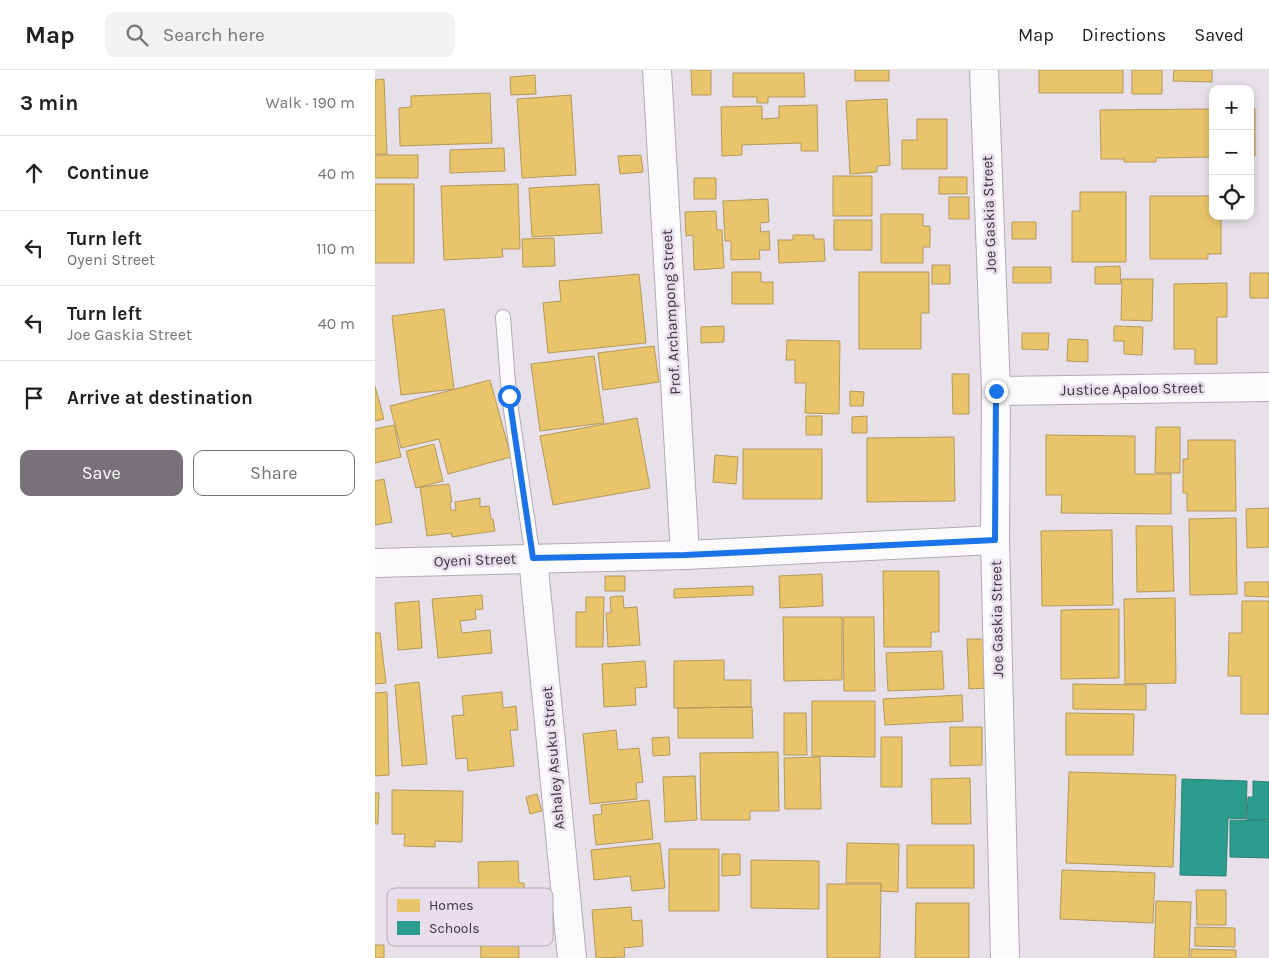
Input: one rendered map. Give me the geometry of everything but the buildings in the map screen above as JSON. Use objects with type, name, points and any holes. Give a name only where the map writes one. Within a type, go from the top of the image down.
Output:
[{"type":"street","name":"Prof. Archampong Street","points":[[657,70],[685,555]]},
{"type":"street","name":"Joe Gaskia Street","points":[[984,70],[996,391],[995,540],[1005,958]]},
{"type":"street","name":"Justice Apaloo Street","points":[[996,391],[1269,386]]},
{"type":"street","name":"Oyeni Street","points":[[375,563],[685,555],[995,540]]},
{"type":"street","name":"Ashaley Asuku Street","points":[[533,558],[572,958]]},
{"type":"lane","points":[[503,317],[509,396],[533,558]]},
{"type":"route","points":[[509,396],[533,558],[685,555],[995,540],[996,391]]}]
